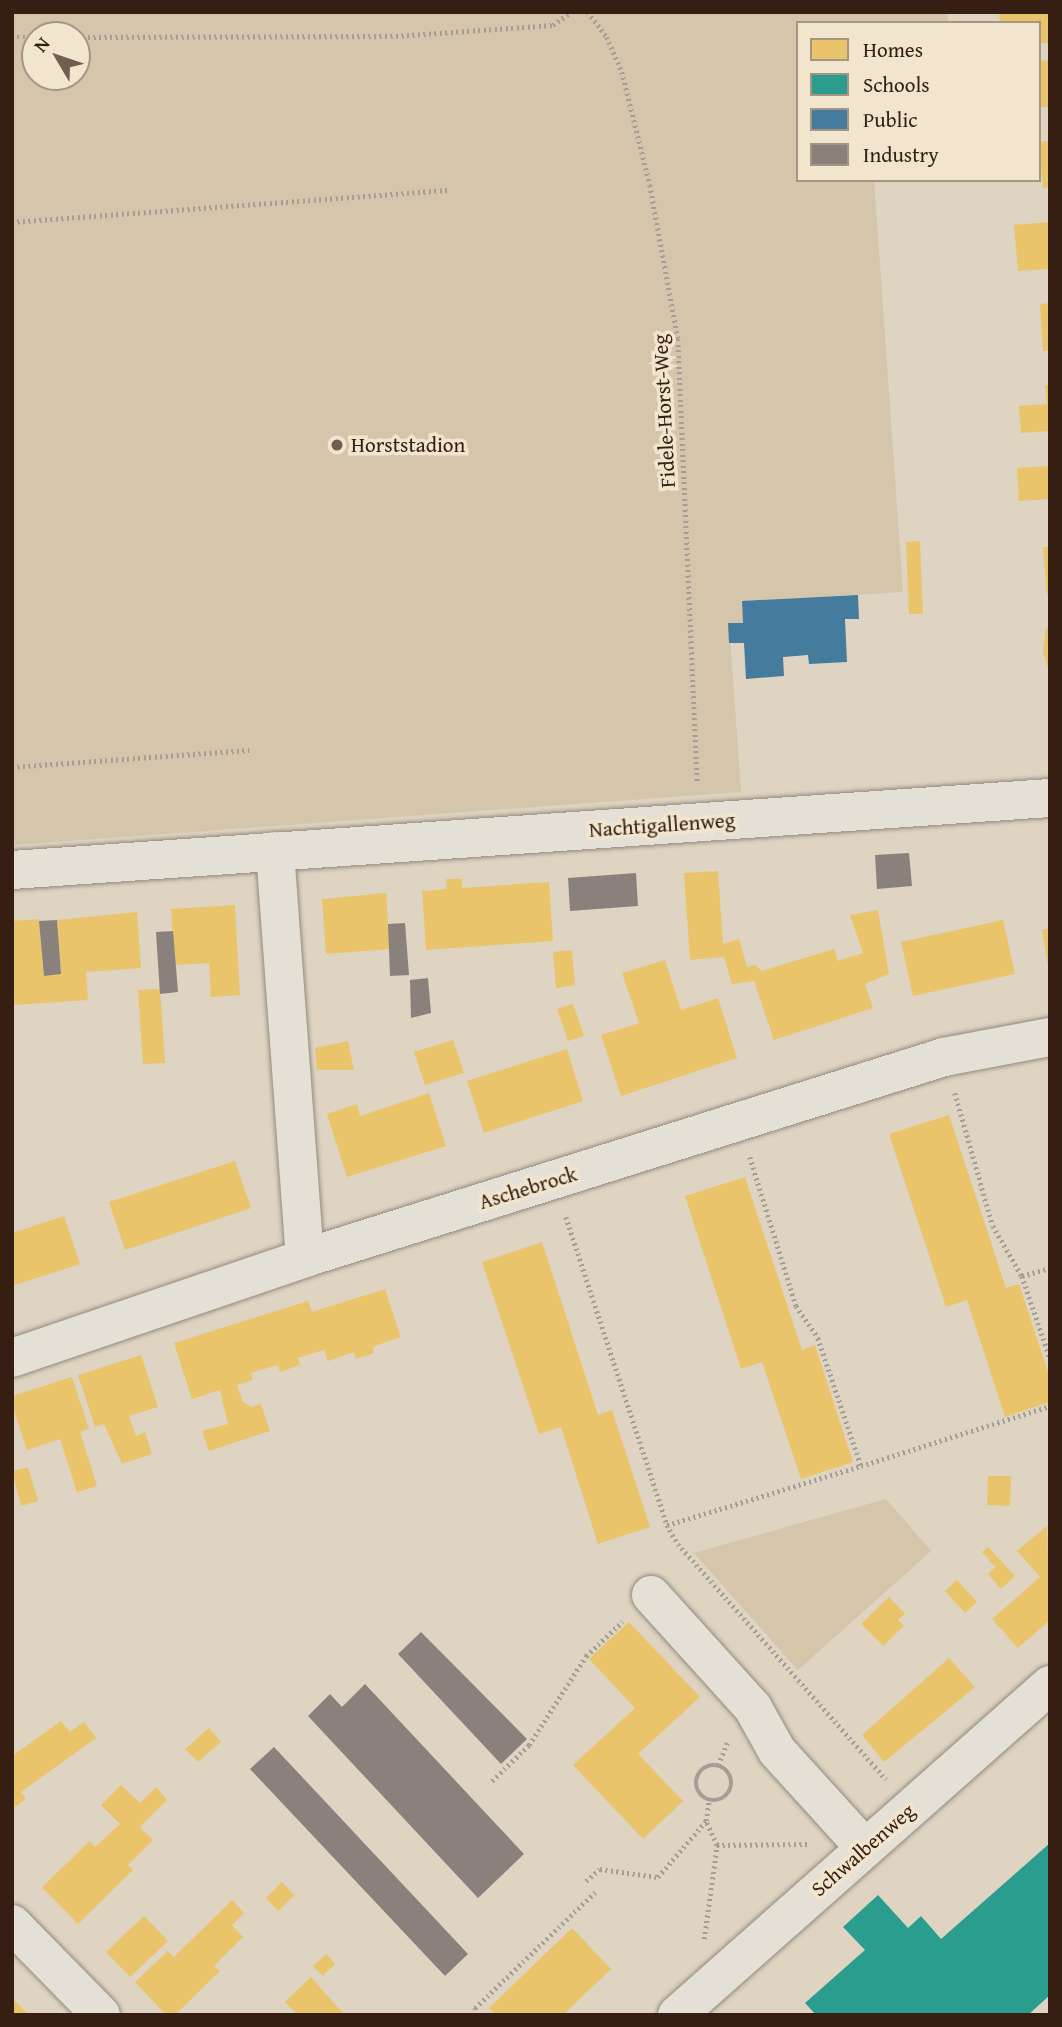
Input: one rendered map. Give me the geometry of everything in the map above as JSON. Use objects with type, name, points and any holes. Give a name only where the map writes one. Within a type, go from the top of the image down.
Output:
[{"type":"street","name":"Nachtigallenweg","points":[[12,870],[1050,798]]},
{"type":"street","points":[[275,851],[305,1258]]},
{"type":"street","name":"Aschebrock","points":[[12,1358],[305,1258],[944,1057],[1050,1037]]},
{"type":"street","points":[[651,1595],[753,1708],[777,1751],[859,1854]]},
{"type":"street","name":"Schwalbenweg","points":[[677,2015],[1050,1685]]},
{"type":"street","points":[[12,1924],[101,2015]]},
{"type":"path","points":[[91,37],[396,36],[554,25],[571,12]]},
{"type":"path","name":"Fidele-Horst-Weg","points":[[588,12],[607,37],[622,72],[650,185],[678,339],[699,822]]},
{"type":"path","points":[[12,222],[448,190]]},
{"type":"path","points":[[12,768],[248,750]]},
{"type":"path","points":[[944,1057],[993,1226],[1022,1276],[1050,1358]]},
{"type":"path","points":[[739,1122],[796,1306],[818,1338],[861,1466]]},
{"type":"path","points":[[554,1180],[667,1525],[690,1560],[911,1808]]},
{"type":"path","points":[[1022,1276],[1050,1268]]},
{"type":"path","points":[[667,1525],[1050,1406]]},
{"type":"path","points":[[492,1781],[529,1745],[586,1656],[690,1560]]},
{"type":"path","points":[[586,1881],[600,1869],[658,1877],[706,1821],[709,1800],[696,1784],[707,1766],[718,1765],[727,1770],[732,1787],[727,1796],[709,1800]]},
{"type":"path","points":[[706,1821],[717,1845],[699,1969],[712,1983]]},
{"type":"path","points":[[717,1845],[839,1843],[859,1854]]},
{"type":"path","points":[[475,2015],[475,2008],[596,1891]]},
{"type":"shaded area","name":"Horststadion","points":[[12,12],[948,12],[948,21],[796,21],[796,182],[874,182],[903,592],[742,601],[743,623],[729,623],[741,792],[12,845]]},
{"type":"shaded area","points":[[886,1499],[931,1551],[798,1670],[694,1553]]},
{"type":"building: Homes","points":[[999,12],[1050,12],[1050,43],[1041,43],[1041,21],[1000,21]]},
{"type":"building: Homes","points":[[1050,60],[1050,107],[1041,107],[1041,61]]},
{"type":"building: Homes","points":[[1050,141],[1050,187],[1043,188],[1041,165],[1041,142]]},
{"type":"building: Homes","points":[[1050,222],[1050,269],[1018,271],[1014,225]]},
{"type":"building: Homes","points":[[1050,303],[1050,351],[1043,351],[1040,304]]},
{"type":"building: Homes","points":[[1045,385],[1050,385],[1050,431],[1021,433],[1019,406],[1047,404]]},
{"type":"building: Homes","points":[[1050,466],[1050,499],[1019,501],[1017,468]]},
{"type":"building: Homes","points":[[920,541],[923,614],[909,614],[906,542]]},
{"type":"building: Homes","points":[[1043,547],[1050,547],[1050,594],[1047,595]]},
{"type":"building: Homes","points":[[1046,628],[1050,628],[1050,674],[1043,652]]},
{"type":"building: Homes","points":[[718,871],[723,944],[739,939],[747,967],[755,965],[762,971],[834,949],[838,961],[863,953],[850,915],[878,910],[889,974],[865,984],[873,1008],[774,1040],[754,981],[732,984],[724,957],[690,960],[684,873]]},
{"type":"building: Homes","points":[[446,879],[462,879],[462,888],[549,882],[553,941],[426,950],[422,891],[447,889]]},
{"type":"building: Homes","points":[[386,893],[390,949],[326,954],[322,899]]},
{"type":"building: Homes","points":[[235,905],[240,995],[211,997],[209,963],[175,965],[171,909]]},
{"type":"building: Homes","points":[[137,912],[141,968],[86,972],[88,1000],[12,1005],[12,921],[39,919],[44,976],[61,974],[57,920]]},
{"type":"building: Homes","points":[[1003,920],[1015,974],[913,996],[901,942]]},
{"type":"building: Homes","points":[[1050,928],[1050,966],[1048,966],[1042,930]]},
{"type":"building: Homes","points":[[572,950],[575,985],[556,988],[553,952]]},
{"type":"building: Homes","points":[[665,960],[681,1010],[718,998],[737,1058],[621,1096],[601,1035],[639,1023],[622,973]]},
{"type":"building: Homes","points":[[160,989],[165,1063],[143,1064],[138,990]]},
{"type":"building: Homes","points":[[573,1004],[584,1036],[568,1041],[557,1009]]},
{"type":"building: Homes","points":[[453,1040],[464,1073],[425,1085],[414,1052]]},
{"type":"building: Homes","points":[[348,1041],[354,1070],[317,1070],[315,1048]]},
{"type":"building: Homes","points":[[567,1049],[583,1101],[484,1133],[467,1081]]},
{"type":"building: Homes","points":[[429,1093],[446,1146],[347,1177],[327,1114],[357,1104],[360,1116]]},
{"type":"building: Homes","points":[[949,1115],[1006,1288],[1019,1284],[1050,1378],[1050,1402],[1005,1417],[967,1300],[946,1307],[889,1134]]},
{"type":"building: Homes","points":[[235,1161],[251,1208],[125,1250],[109,1202]]},
{"type":"building: Homes","points":[[745,1177],[802,1350],[815,1345],[853,1462],[801,1479],[762,1362],[741,1369],[685,1196]]},
{"type":"building: Homes","points":[[64,1216],[80,1264],[12,1286],[12,1233]]},
{"type":"building: Homes","points":[[542,1242],[598,1415],[612,1410],[650,1527],[598,1544],[561,1427],[539,1434],[482,1262]]},
{"type":"building: Homes","points":[[385,1289],[401,1337],[372,1347],[374,1353],[356,1359],[354,1352],[328,1361],[324,1350],[298,1358],[300,1365],[280,1372],[278,1365],[251,1373],[253,1380],[237,1385],[243,1402],[252,1407],[261,1404],[270,1431],[209,1451],[202,1431],[228,1424],[220,1390],[192,1399],[174,1343],[308,1301],[312,1312]]},
{"type":"building: Homes","points":[[141,1355],[158,1407],[129,1416],[136,1436],[145,1432],[152,1454],[122,1464],[104,1424],[95,1427],[78,1375]]},
{"type":"building: Homes","points":[[72,1377],[89,1429],[80,1432],[97,1486],[77,1492],[60,1439],[27,1450],[12,1405],[12,1396]]},
{"type":"building: Homes","points":[[28,1467],[38,1501],[21,1506],[12,1471]]},
{"type":"building: Homes","points":[[988,1476],[1011,1476],[1010,1506],[987,1505]]},
{"type":"building: Homes","points":[[1047,1526],[1050,1620],[1018,1648],[992,1619],[1040,1577],[1017,1551]]},
{"type":"building: Homes","points":[[988,1547],[1015,1576],[1001,1589],[988,1574],[995,1567],[982,1552]]},
{"type":"building: Homes","points":[[957,1580],[977,1602],[965,1613],[945,1591]]},
{"type":"building: Homes","points":[[889,1597],[905,1614],[898,1620],[904,1626],[883,1646],[861,1624]]},
{"type":"building: Homes","points":[[629,1622],[700,1697],[638,1754],[683,1801],[643,1839],[573,1765],[635,1708],[589,1659]]},
{"type":"building: Homes","points":[[949,1658],[975,1687],[884,1762],[862,1735]]},
{"type":"building: Homes","points":[[61,1721],[70,1732],[84,1722],[96,1738],[21,1792],[26,1799],[12,1809],[12,1756]]},
{"type":"building: Homes","points":[[209,1728],[221,1742],[198,1762],[185,1749]]},
{"type":"building: Homes","points":[[121,1785],[140,1803],[156,1787],[167,1800],[140,1827],[153,1840],[128,1865],[133,1870],[78,1924],[42,1887],[90,1841],[95,1847],[120,1824],[101,1805]]},
{"type":"building: Homes","points":[[282,1882],[294,1895],[278,1911],[266,1898]]},
{"type":"building: Homes","points":[[232,1900],[244,1913],[232,1925],[243,1937],[214,1966],[220,1971],[175,2015],[166,2015],[135,1982],[168,1951],[174,1957]]},
{"type":"building: Homes","points":[[144,1916],[168,1941],[130,1977],[106,1952]]},
{"type":"building: Homes","points":[[572,1928],[611,1969],[563,2015],[496,2015],[489,2008]]},
{"type":"building: Homes","points":[[326,1954],[335,1964],[323,1976],[313,1966]]},
{"type":"building: Homes","points":[[311,1977],[345,2015],[298,2015],[285,2002]]},
{"type":"building: Homes","points":[[12,1998],[29,2015],[12,2015]]},
{"type":"building: Schools","points":[[1050,1843],[1050,1995],[1028,2015],[816,2015],[805,2003],[865,1950],[843,1927],[878,1895],[908,1928],[921,1916],[941,1939]]},
{"type":"building: Public","points":[[858,595],[859,619],[845,619],[847,662],[809,664],[808,655],[783,657],[784,676],[746,679],[744,643],[729,643],[728,623],[743,623],[742,601]]},
{"type":"building: Industry","points":[[909,853],[912,886],[877,889],[875,855]]},
{"type":"building: Industry","points":[[636,873],[638,906],[570,911],[568,878]]},
{"type":"building: Industry","points":[[57,920],[61,974],[44,976],[39,921]]},
{"type":"building: Industry","points":[[405,923],[409,975],[390,976],[388,924]]},
{"type":"building: Industry","points":[[173,931],[178,992],[160,994],[156,932]]},
{"type":"building: Industry","points":[[428,978],[431,1013],[411,1018],[410,980]]},
{"type":"building: Industry","points":[[421,1632],[527,1739],[501,1764],[398,1654]]},
{"type":"building: Industry","points":[[365,1684],[524,1854],[478,1898],[308,1716],[330,1694],[342,1707]]},
{"type":"building: Industry","points":[[274,1747],[468,1954],[445,1976],[250,1769]]},
{"type":"place","name":"Horststadion","points":[[337,445]]}]
